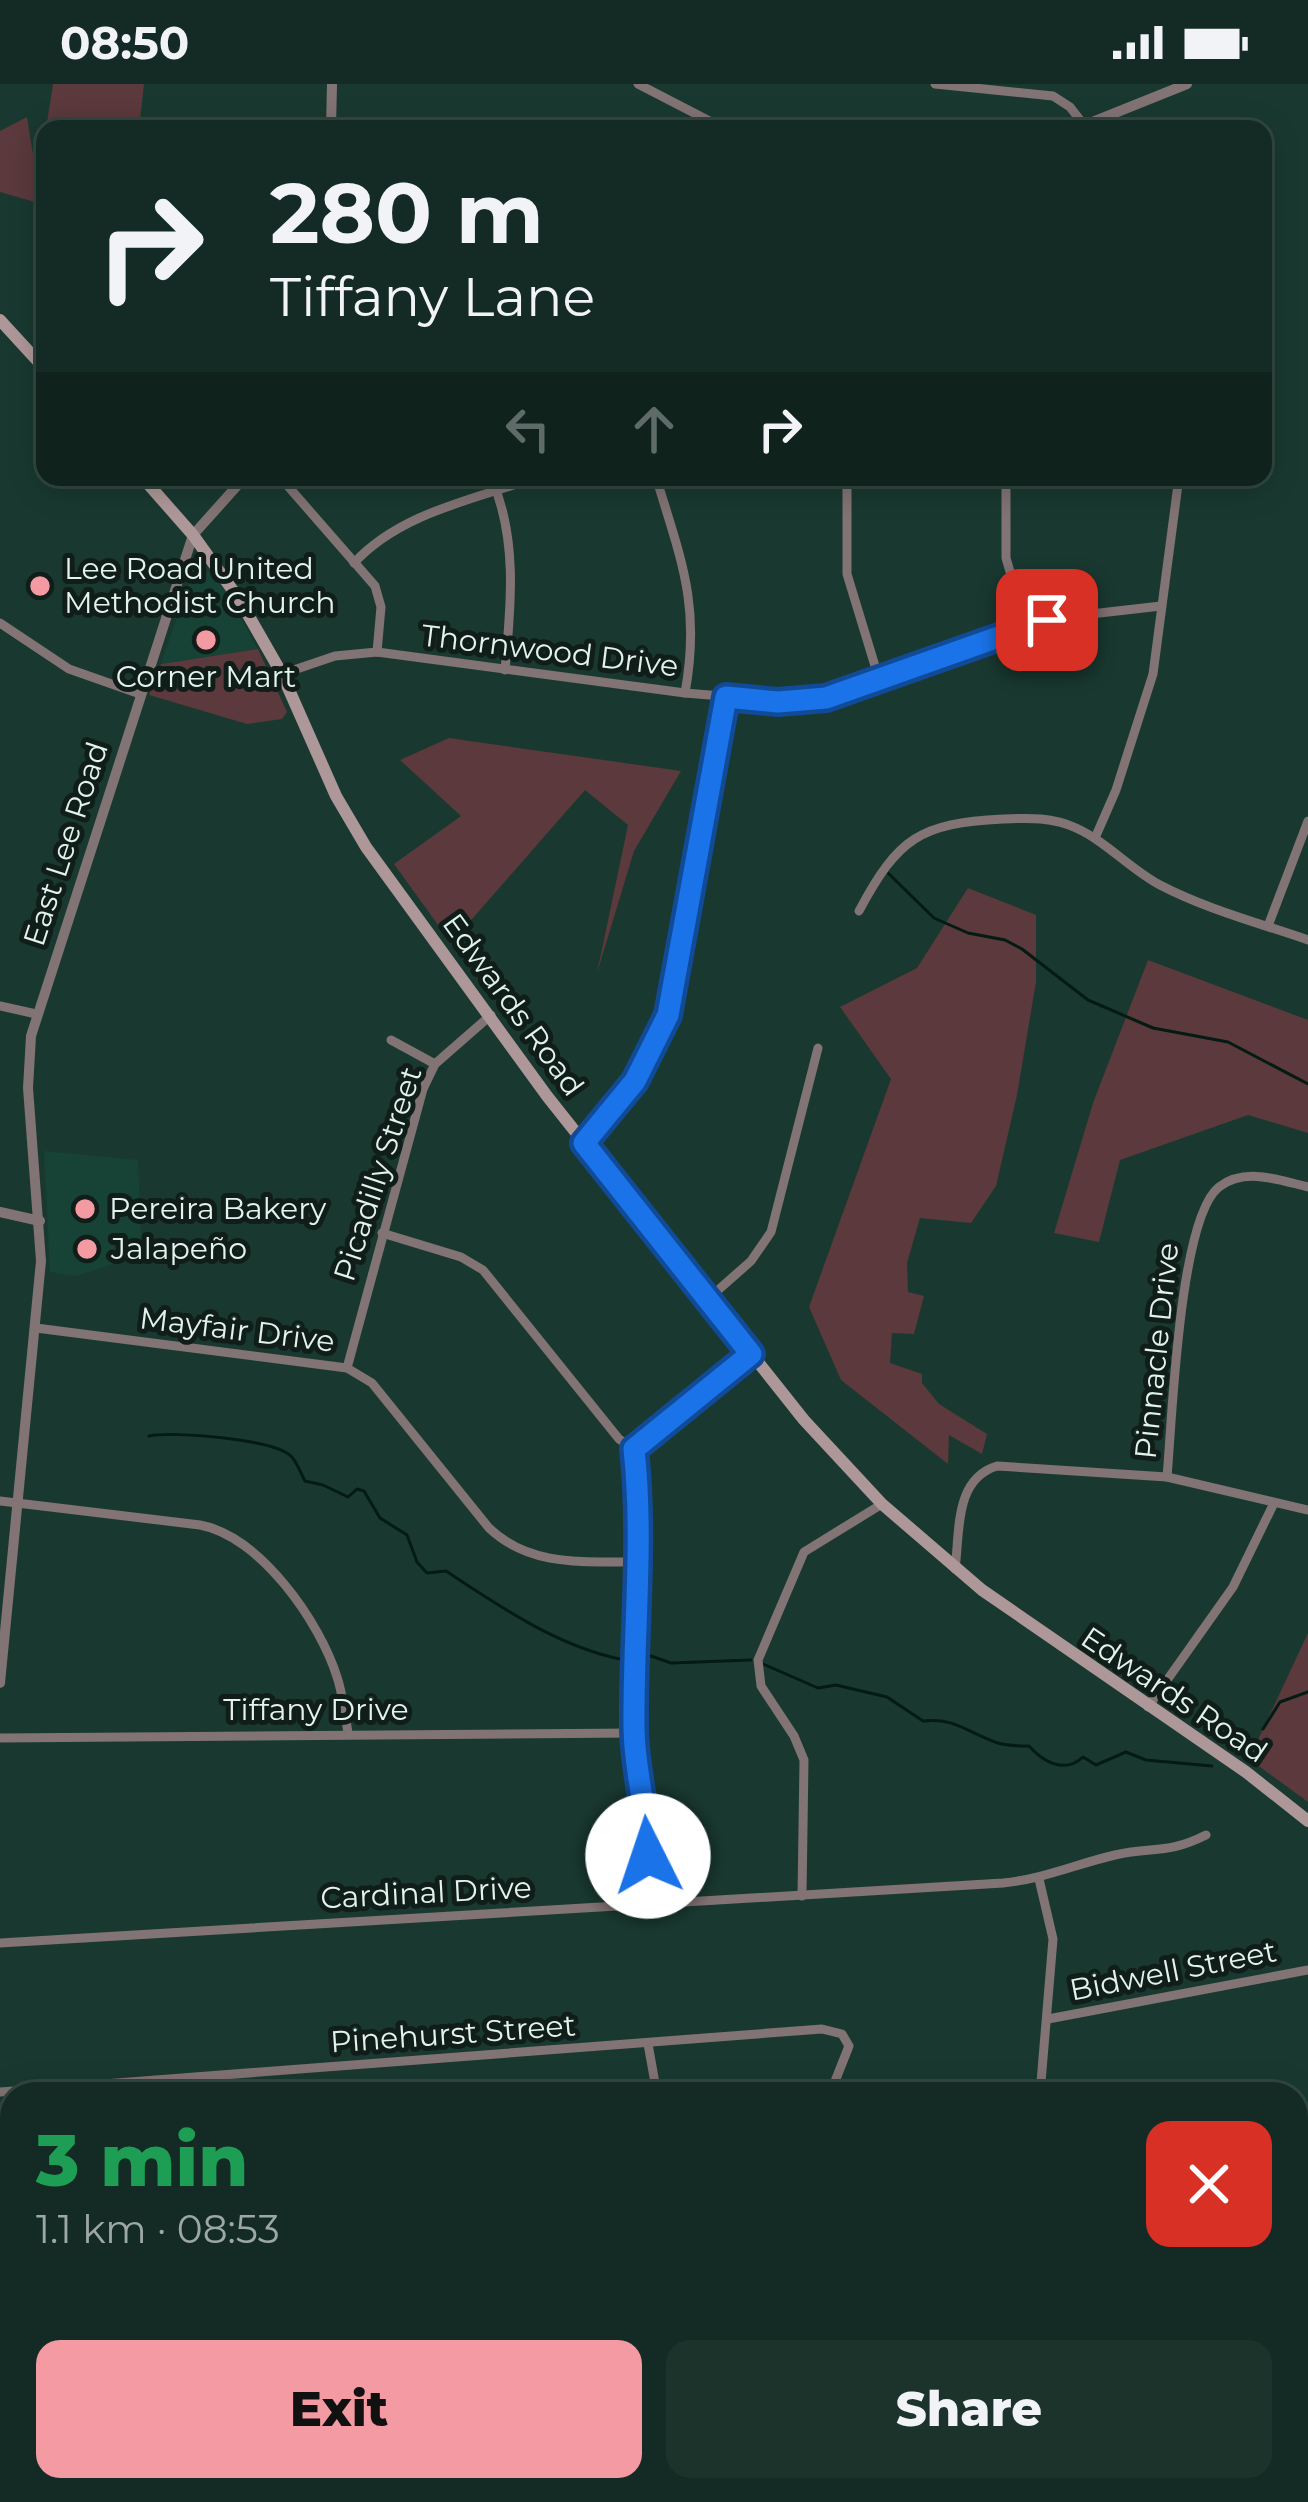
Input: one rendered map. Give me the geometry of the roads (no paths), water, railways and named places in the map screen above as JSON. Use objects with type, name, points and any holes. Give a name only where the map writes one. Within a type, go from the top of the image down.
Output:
[{"type":"main road","points":[[0,320],[36,359]]},
{"type":"main road","name":"Edwards Road","points":[[150,486],[194,535],[241,601],[282,674],[350,823],[584,1143],[805,1420],[882,1504],[956,1569],[1308,1821]]},
{"type":"street","points":[[331,120],[332,84]]},
{"type":"street","points":[[638,84],[708,120]]},
{"type":"street","points":[[935,84],[1053,96],[1070,107],[1077,120]]},
{"type":"street","points":[[1101,120],[1187,84]]},
{"type":"street","name":"East Lee Road","points":[[0,1683],[36,1328],[40,1221],[28,1088],[36,1014],[194,535],[237,486]]},
{"type":"street","points":[[288,486],[370,578],[380,598],[377,652]]},
{"type":"street","points":[[495,486],[511,563],[505,670]]},
{"type":"street","points":[[354,563],[399,526],[513,486]]},
{"type":"street","points":[[659,486],[692,606],[693,644],[685,693]]},
{"type":"street","points":[[847,486],[847,574],[878,679]]},
{"type":"street","points":[[1006,486],[1006,558],[1026,626]]},
{"type":"street","points":[[1095,838],[1116,790],[1153,674],[1178,486]]},
{"type":"street","name":"Thornwood Drive","points":[[282,674],[335,656],[377,652],[685,693],[814,700],[1026,626],[1071,614],[1161,607]]},
{"type":"street","points":[[0,623],[28,646],[69,668],[140,694]]},
{"type":"street","points":[[584,1143],[635,1081],[668,1015],[726,697]]},
{"type":"street","points":[[859,911],[892,856],[915,838],[940,827],[978,820],[1040,818],[1095,838],[1163,887],[1308,940]]},
{"type":"street","points":[[1268,926],[1308,820]]},
{"type":"street","points":[[0,1006],[36,1014]]},
{"type":"street","name":"Picadilly Street","points":[[346,1368],[423,1089],[434,1064],[491,1016]]},
{"type":"street","points":[[391,1040],[434,1064]]},
{"type":"street","points":[[708,1299],[751,1261],[771,1232],[818,1048]]},
{"type":"street","name":"Pinnacle Drive","points":[[1167,1477],[1189,1261],[1203,1207],[1220,1186],[1243,1176],[1308,1187]]},
{"type":"street","points":[[0,1212],[40,1221]]},
{"type":"street","points":[[382,1233],[461,1257],[483,1270],[619,1438],[634,1449]]},
{"type":"street","name":"Mayfair Drive","points":[[36,1328],[346,1368],[372,1383],[489,1528],[505,1541],[554,1560],[639,1562]]},
{"type":"street","points":[[634,1449],[751,1354]]},
{"type":"street","points":[[634,1449],[639,1562],[633,1733],[648,1820],[649,1904]]},
{"type":"street","name":"Pinnacle Drive","points":[[956,1569],[965,1493],[986,1470],[1004,1466],[1167,1477],[1308,1510]]},
{"type":"street","points":[[0,1501],[200,1525],[231,1537],[274,1574],[315,1628],[337,1676],[348,1733]]},
{"type":"street","points":[[1148,1707],[1233,1587],[1274,1503]]},
{"type":"street","points":[[802,1896],[804,1760],[761,1686],[758,1660],[805,1552],[882,1504]]},
{"type":"street","name":"Tiffany Drive","points":[[0,1738],[633,1733]]},
{"type":"street","name":"Cardinal Drive","points":[[0,1943],[1039,1879],[1118,1854],[1176,1850],[1207,1835]]},
{"type":"street","points":[[1039,1879],[1053,1939],[1041,2082]]},
{"type":"street","name":"Bidwell Street","points":[[1048,2019],[1308,1970]]},
{"type":"street","name":"Pinehurst Street","points":[[135,2082],[829,2029],[845,2037],[849,2050],[835,2082]]},
{"type":"street","points":[[649,2044],[655,2082]]},
{"type":"waterway","points":[[888,873],[934,918],[1022,949],[1088,1000],[1153,1028],[1228,1042],[1308,1084]]},
{"type":"waterway","points":[[149,1436],[222,1438],[281,1450],[293,1459],[305,1481],[348,1497],[357,1489],[364,1491],[380,1518],[407,1535],[417,1562],[427,1573],[446,1571],[557,1637],[630,1661]]},
{"type":"waterway","points":[[644,1658],[648,1655],[671,1663],[751,1660]]},
{"type":"waterway","points":[[763,1664],[818,1688],[836,1685],[887,1697],[923,1721],[945,1721],[998,1743],[1029,1746],[1054,1764],[1069,1765],[1083,1757],[1096,1765],[1126,1752],[1146,1760],[1212,1766]]},
{"type":"waterway","points":[[1263,1729],[1280,1702],[1308,1692]]},
{"type":"place","name":"Lee Road United Methodist Church","points":[[40,586]]},
{"type":"place","name":"Corner Mart","points":[[206,640]]},
{"type":"place","name":"Pereira Bakery","points":[[85,1209]]},
{"type":"place","name":"Jalapeño","points":[[87,1249]]}]
